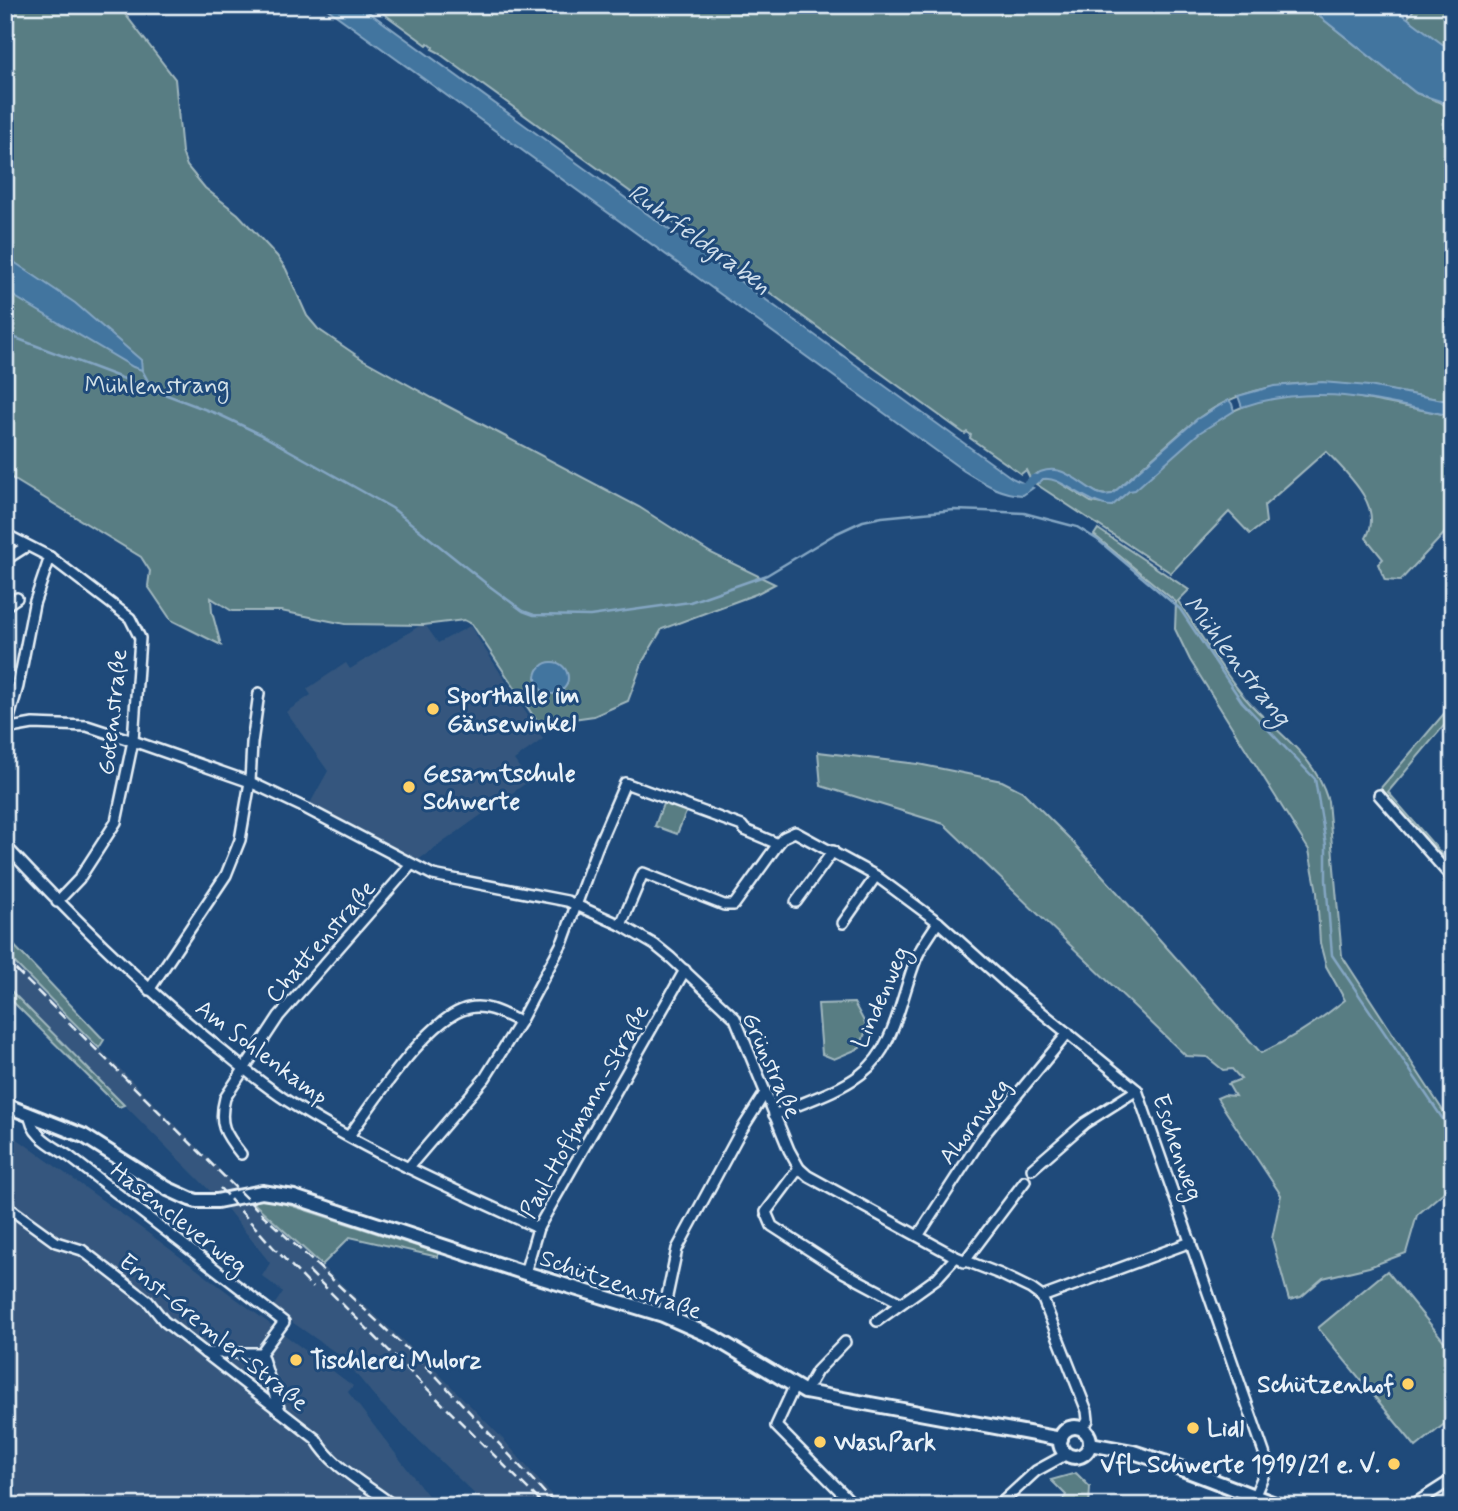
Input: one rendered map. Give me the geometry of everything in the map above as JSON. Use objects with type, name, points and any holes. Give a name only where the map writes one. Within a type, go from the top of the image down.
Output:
[{"type":"main road","points":[[5,1105],[30,1114]]},
{"type":"main road","name":"Schützenstraße","points":[[30,1114],[84,1136],[179,1195],[197,1201],[217,1201],[262,1192],[295,1197],[525,1273],[663,1315],[713,1337],[800,1389],[1061,1439]]},
{"type":"main road","points":[[1070,1428],[1083,1429],[1090,1438],[1090,1444],[1082,1455],[1067,1454],[1061,1439],[1070,1428]]},
{"type":"main road","points":[[1090,1444],[1133,1452],[1280,1506]]},
{"type":"street","name":"Gotenstraße","points":[[5,534],[50,557],[130,618],[140,638],[134,741],[116,822],[79,880],[57,902]]},
{"type":"street","points":[[5,560],[27,546]]},
{"type":"street","points":[[5,729],[18,686],[34,604],[50,557]]},
{"type":"street","points":[[5,606],[17,598]]},
{"type":"street","points":[[149,990],[226,875],[240,840],[250,782],[259,693]]},
{"type":"street","name":"Grünstraße","points":[[5,729],[33,724],[87,726],[250,782],[433,875],[512,888],[577,904],[621,925],[655,945],[735,1018],[774,1115],[799,1168]]},
{"type":"street","points":[[408,1168],[485,1078],[520,1022],[563,941],[597,848],[625,783],[742,826],[745,830],[778,844],[734,905],[724,905],[643,873],[621,925]]},
{"type":"street","points":[[1379,795],[1453,879]]},
{"type":"street","name":"Eschenweg","points":[[778,844],[783,837],[795,832],[876,876],[938,922],[1006,984],[1137,1090],[1267,1461],[1255,1495]]},
{"type":"street","name":"Am Sohlenkamp","points":[[5,845],[57,902],[149,990],[245,1069],[295,1106],[408,1168],[538,1228]]},
{"type":"street","points":[[796,902],[833,851]]},
{"type":"street","name":"Chattenstraße","points":[[242,1154],[225,1133],[222,1110],[225,1098],[279,1016],[411,865]]},
{"type":"street","points":[[843,923],[876,876]]},
{"type":"street","name":"Lindenweg","points":[[774,1115],[845,1084],[875,1061],[887,1043],[917,956],[938,922]]},
{"type":"street","name":"Paul-Hoffmann-Straße","points":[[525,1273],[538,1228],[685,970]]},
{"type":"street","points":[[349,1136],[392,1076],[442,1021],[471,1007],[491,1009],[520,1022]]},
{"type":"street","name":"Ahornweg","points":[[918,1236],[983,1136],[1068,1033]]},
{"type":"street","points":[[1032,1169],[1085,1123],[1137,1090]]},
{"type":"street","points":[[663,1315],[677,1249],[739,1133],[765,1093]]},
{"type":"street","name":"Hasencleverweg","points":[[30,1114],[30,1124],[39,1136],[284,1322],[261,1353]]},
{"type":"street","points":[[901,1303],[843,1272],[772,1226],[766,1212],[799,1168],[808,1176],[960,1259],[1000,1274],[1042,1297],[1087,1411],[1088,1420],[1083,1429]]},
{"type":"street","points":[[877,1321],[960,1259],[1025,1181]]},
{"type":"street","name":"Ernst-Gremler-Straße","points":[[5,1205],[56,1242],[82,1250],[148,1301],[164,1321],[280,1411],[316,1440],[332,1459],[390,1503]]},
{"type":"street","points":[[1042,1297],[1191,1242]]},
{"type":"street","points":[[845,1342],[782,1410],[776,1426],[855,1506]]},
{"type":"street","points":[[205,1353],[261,1353],[280,1411]]},
{"type":"street","points":[[998,1506],[1036,1471],[1067,1454]]},
{"type":"street","points":[[1411,1506],[1453,1479]]},
{"type":"shaded area","points":[[322,5],[359,5],[1012,478],[1033,488],[1023,495],[1006,493],[964,471]]},
{"type":"shaded area","points":[[1301,5],[1390,5],[1453,52],[1453,111],[1440,101],[1416,93],[1314,12]]},
{"type":"shaded area","points":[[5,256],[75,303],[141,360],[142,370],[5,291]]},
{"type":"shaded area","points":[[1322,382],[1369,386],[1453,402],[1453,416],[1347,396],[1296,396],[1242,407],[1238,396],[1274,386]]},
{"type":"shaded area","points":[[1229,400],[1234,411],[1199,433],[1135,490],[1129,491],[1112,506],[1093,501],[1057,481],[1043,479],[1039,483],[1030,478],[1040,472],[1057,470],[1097,493],[1112,494],[1197,419]]},
{"type":"shaded area","points":[[424,623],[438,643],[470,626],[543,739],[514,760],[529,781],[411,865],[307,809],[328,771],[286,712],[311,695],[307,689],[346,663],[350,669]]},
{"type":"shaded area","points":[[552,662],[563,667],[568,678],[563,689],[552,694],[541,689],[536,678],[541,667]]},
{"type":"shaded area","points":[[5,953],[248,1198],[438,1373],[502,1438],[561,1506],[487,1506],[380,1403],[342,1357],[272,1308],[283,1292],[262,1276],[270,1263],[224,1205],[5,985]]},
{"type":"shaded area","points":[[5,1130],[353,1386],[348,1392],[436,1506],[5,1506]]},
{"type":"green space","name":"Mühlenstrang","points":[[5,5],[118,5],[175,79],[182,152],[187,166],[205,188],[238,214],[277,256],[286,269],[307,316],[318,329],[362,359],[639,507],[711,553],[775,584],[756,594],[662,629],[643,661],[628,701],[594,716],[573,719],[542,729],[472,624],[464,620],[424,625],[345,624],[281,611],[232,611],[211,598],[221,645],[171,620],[148,586],[150,571],[141,557],[5,474]]},
{"type":"green space","points":[[372,5],[1301,5],[1314,12],[1416,93],[1440,102],[1453,111],[1453,402],[1354,385],[1321,383],[1256,390],[1225,402],[1196,420],[1112,494],[1100,494],[1063,475],[1037,473],[1030,478],[1026,470],[1021,474],[970,438],[971,435],[967,432],[965,434]]},
{"type":"green space","points":[[1417,5],[1453,5],[1453,52],[1407,19]]},
{"type":"green space","points":[[1316,393],[1340,394],[1453,416],[1453,524],[1400,581],[1385,580],[1378,564],[1383,559],[1366,538],[1371,526],[1367,502],[1361,491],[1326,451],[1264,506],[1266,522],[1250,534],[1229,512],[1171,573],[1036,484],[1043,479],[1052,478],[1091,502],[1112,506],[1174,451],[1226,415],[1269,398]]},
{"type":"green space","points":[[1098,529],[1189,590],[1178,601],[1219,663],[1245,698],[1293,744],[1322,784],[1328,801],[1342,956],[1453,1126],[1453,1184],[1417,1215],[1406,1253],[1369,1267],[1323,1278],[1301,1297],[1289,1300],[1272,1239],[1281,1195],[1217,1098],[1224,1095],[1235,1096],[1228,1084],[1241,1079],[1232,1069],[1223,1070],[1207,1057],[1186,1056],[944,824],[821,786],[818,752],[918,764],[1002,781],[1022,791],[1068,837],[1261,1053],[1304,1029],[1345,1000],[1326,966],[1320,943],[1317,892],[1309,850],[1190,660],[1175,629],[1176,602],[1094,535]]},
{"type":"green space","points":[[1453,703],[1453,715],[1388,792],[1453,867],[1453,875],[1379,790]]},
{"type":"green space","points":[[664,801],[687,810],[677,834],[655,826]]},
{"type":"green space","points":[[5,936],[104,1040],[99,1048],[5,953]]},
{"type":"green space","points":[[5,985],[124,1105],[119,1107],[5,994]]},
{"type":"green space","points":[[854,1003],[867,1027],[860,1048],[834,1059],[822,1054],[818,1004]]},
{"type":"green space","points":[[248,1198],[268,1198],[438,1253],[438,1257],[350,1237],[322,1265]]},
{"type":"green space","name":"Schützenhof","points":[[1387,1271],[1453,1352],[1453,1417],[1416,1447],[1318,1328]]},
{"type":"green space","points":[[1076,1473],[1090,1487],[1089,1506],[1060,1506],[1066,1495],[1051,1480]]},
{"type":"waterway","name":"Mühlenstrang","points":[[5,334],[220,415],[260,434],[392,508],[488,585],[523,611],[534,615],[590,616],[690,602],[767,575],[835,534],[863,521],[882,517],[954,510],[1024,513],[1077,527],[1098,540],[1180,609],[1242,702],[1315,779],[1326,845],[1332,955],[1453,1134]]},
{"type":"waterway","points":[[142,370],[149,383],[154,384],[156,392]]},
{"type":"waterway","name":"Ruhrfeldgraben","points":[[1016,487],[1025,487],[1034,479]]},
{"type":"railway","points":[[5,959],[263,1215],[435,1375],[557,1506]]},
{"type":"railway","points":[[220,1188],[313,1288]]},
{"type":"railway","points":[[309,1271],[540,1501]]},
{"type":"place","name":"Sporthalle im Gänsewinkel","points":[[433,709]]},
{"type":"place","name":"Gesamtschule Schwerte","points":[[409,787]]},
{"type":"place","name":"Tischlerei Mulorz","points":[[296,1360]]},
{"type":"place","name":"Schützenhof","points":[[1408,1384]]},
{"type":"place","name":"Lidl","points":[[1193,1428]]},
{"type":"place","name":"WashPark","points":[[820,1442]]},
{"type":"place","name":"VfL Schwerte 1919/21 e. V.","points":[[1394,1464]]}]
